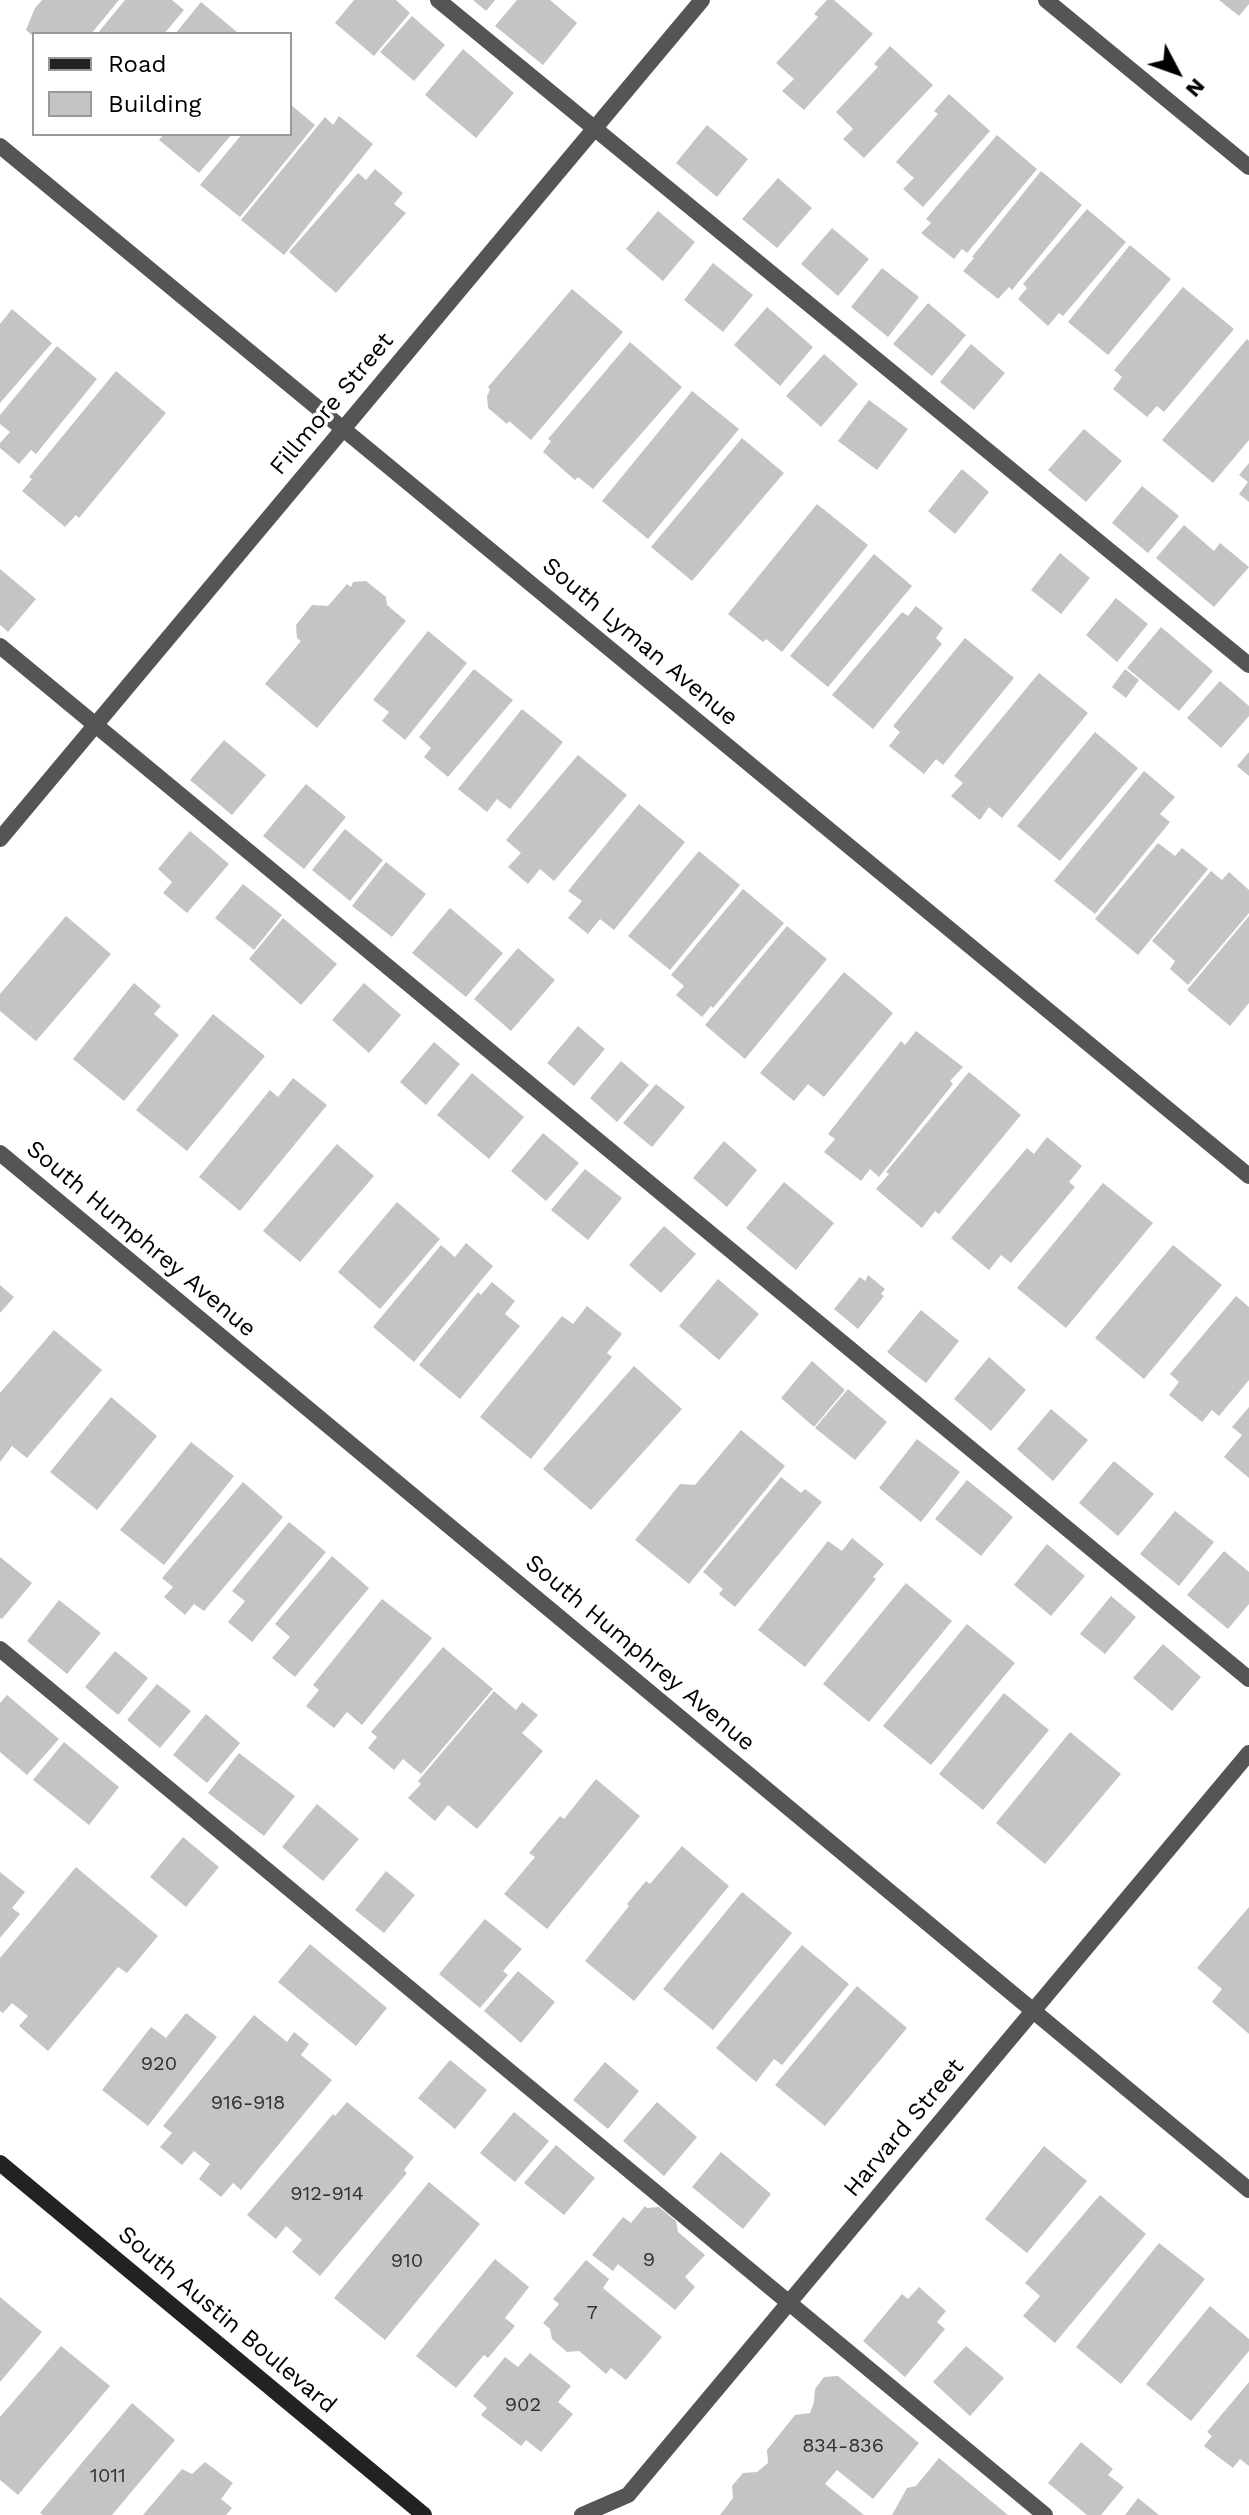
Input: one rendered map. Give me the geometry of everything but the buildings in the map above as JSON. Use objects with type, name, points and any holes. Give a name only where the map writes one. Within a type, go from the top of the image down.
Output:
[{"type":"street","points":[[438,0],[1249,665]]},
{"type":"street","name":"Fillmore Street","points":[[0,839],[702,0]]},
{"type":"street","points":[[1046,0],[1249,167]]},
{"type":"street","name":"South Lyman Avenue","points":[[0,146],[1249,1176]]},
{"type":"street","points":[[0,646],[1249,1679]]},
{"type":"street","name":"South Humphrey Avenue","points":[[0,1153],[1249,2190]]},
{"type":"street","points":[[0,1649],[1045,2515]]},
{"type":"street","name":"Harvard Street","points":[[582,2515],[628,2495],[1249,1753]]},
{"type":"street","name":"South Austin Boulevard","points":[[0,2163],[424,2515]]}]
